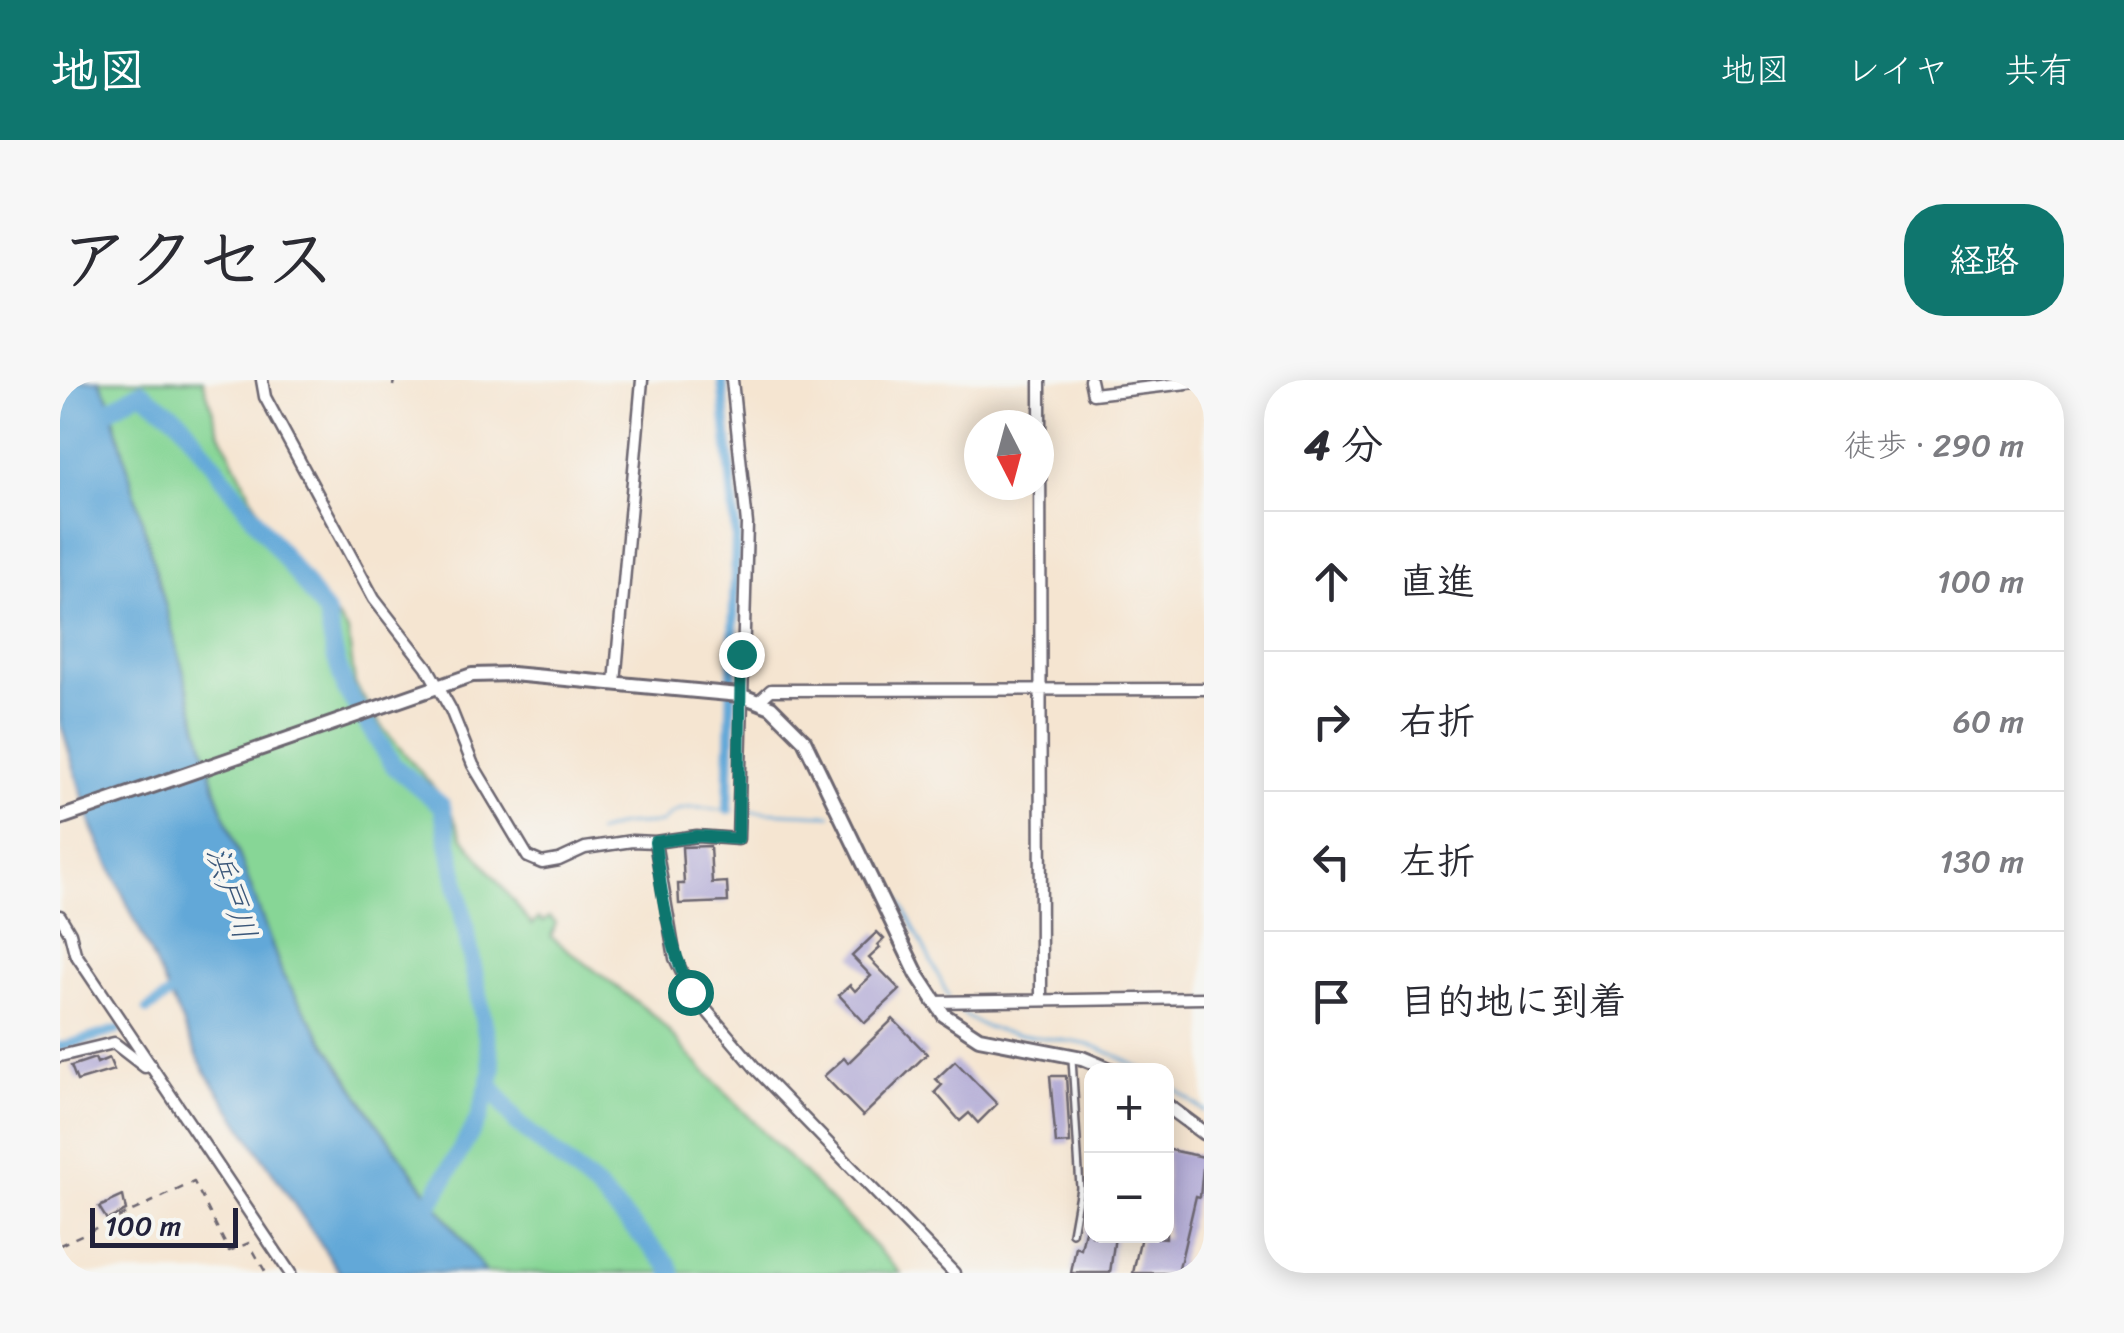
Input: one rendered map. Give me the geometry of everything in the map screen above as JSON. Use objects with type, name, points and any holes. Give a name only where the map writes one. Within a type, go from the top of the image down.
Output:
[{"type":"street","points":[[262,380],[264,397],[374,598],[427,667],[452,710],[473,765],[528,858],[542,862],[560,860],[585,848],[632,841],[697,836],[738,839],[733,694],[746,524],[732,380]]},
{"type":"street","points":[[615,683],[642,380]]},
{"type":"street","points":[[1040,380],[1041,999]]},
{"type":"street","points":[[1090,380],[1093,394],[1204,381]]},
{"type":"street","points":[[60,818],[472,675],[733,694],[759,702],[790,722],[811,750],[946,1001],[950,1021],[980,1038],[1092,1063]]},
{"type":"street","points":[[759,702],[771,690],[1204,688]]},
{"type":"street","points":[[655,842],[675,958],[690,992],[758,1070],[954,1273]]},
{"type":"street","points":[[60,916],[70,932],[75,952],[290,1273]]},
{"type":"street","points":[[946,1001],[1204,998]]},
{"type":"street","points":[[60,1056],[114,1043],[145,1067],[151,1065]]},
{"type":"street","points":[[1174,1111],[1204,1133]]},
{"type":"lane","points":[[1072,1056],[1080,1188],[1072,1234]]},
{"type":"path","points":[[393,386],[394,380]]},
{"type":"path","points":[[60,1246],[194,1182],[230,1251],[249,1243],[266,1273]]},
{"type":"green space","points":[[99,380],[203,380],[219,431],[266,525],[348,632],[355,684],[382,727],[447,803],[462,836],[532,925],[539,918],[543,922],[549,917],[556,923],[551,937],[656,1017],[901,1273],[486,1273],[374,1119],[283,976],[217,794],[108,396]]},
{"type":"water","name":"浜戸川","points":[[60,380],[99,380],[108,396],[217,794],[283,976],[374,1119],[486,1273],[340,1273],[203,1068],[92,827],[60,721]]},
{"type":"building","points":[[710,846],[712,883],[727,882],[728,902],[679,904],[678,884],[684,884],[682,847]]},
{"type":"building","points":[[877,932],[884,939],[869,958],[900,990],[865,1023],[839,995],[850,985],[855,991],[871,976],[852,956]]},
{"type":"building","points":[[893,1019],[927,1054],[863,1116],[824,1076],[844,1058],[848,1063]]},
{"type":"building","points":[[95,1058],[97,1063],[109,1058],[114,1070],[77,1081],[71,1066]]},
{"type":"building","points":[[955,1061],[997,1104],[978,1123],[969,1113],[960,1121],[935,1092],[942,1085],[936,1079]]},
{"type":"building","points":[[1050,1076],[1066,1076],[1070,1143],[1056,1144]]},
{"type":"building","points":[[1174,1151],[1204,1157],[1200,1197],[1196,1196],[1178,1273],[1133,1273],[1139,1243],[1174,1243]]},
{"type":"building","points":[[123,1196],[126,1211],[107,1220],[99,1207]]},
{"type":"building","points":[[1084,1235],[1084,1243],[1114,1243],[1110,1273],[1071,1273],[1076,1247],[1081,1249]]},
{"type":"waterway","points":[[722,380],[736,536],[728,810]]},
{"type":"waterway","points":[[60,426],[88,422],[141,391],[180,420],[327,615],[346,690],[394,766],[442,806],[493,1070],[479,1118],[421,1220]]},
{"type":"waterway","points":[[597,833],[621,825],[661,823],[686,808],[733,811]]},
{"type":"waterway","points":[[741,811],[831,815]]},
{"type":"waterway","points":[[858,827],[889,878],[949,997]]},
{"type":"waterway","points":[[147,1010],[180,988]]},
{"type":"waterway","points":[[957,1007],[984,1026],[1096,1047],[1130,1063]]},
{"type":"waterway","points":[[60,1047],[117,1030]]},
{"type":"waterway","points":[[489,1083],[517,1123],[597,1189],[669,1265],[672,1273]]},
{"type":"waterway","points":[[1174,1088],[1204,1111]]},
{"type":"route","points":[[690,992],[675,958],[655,842],[697,836],[738,839],[741,654]]}]
